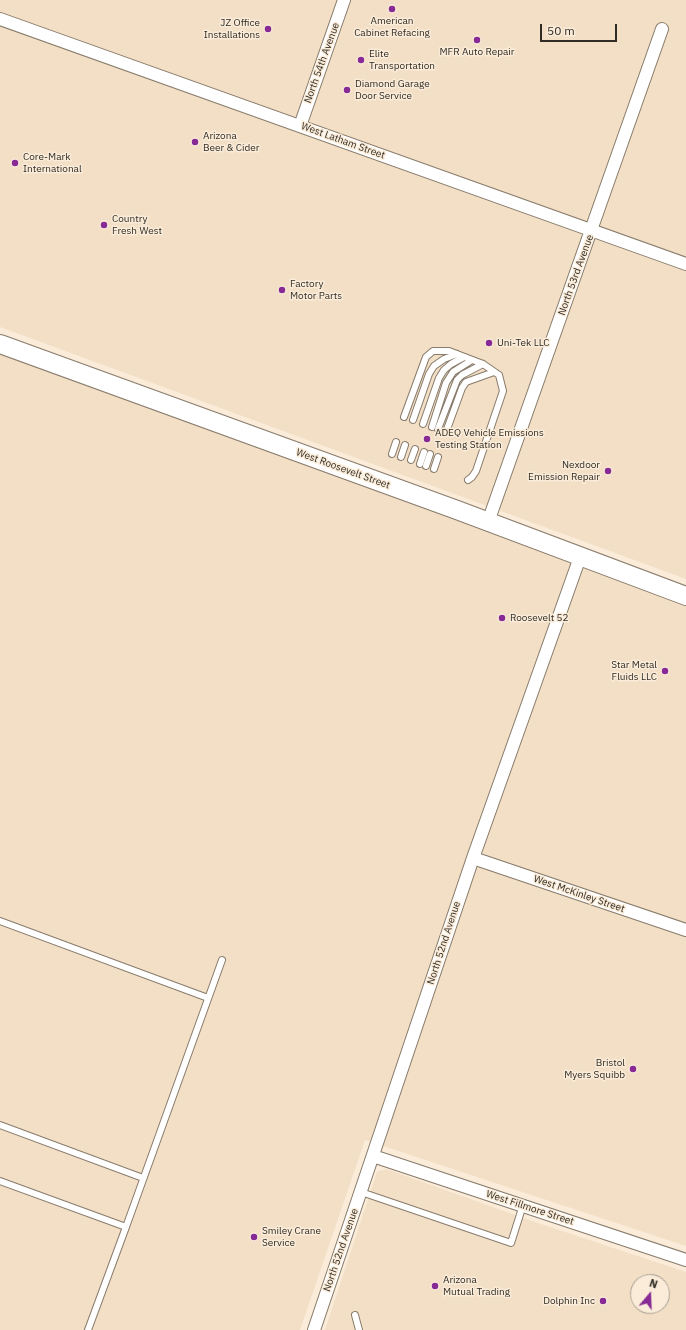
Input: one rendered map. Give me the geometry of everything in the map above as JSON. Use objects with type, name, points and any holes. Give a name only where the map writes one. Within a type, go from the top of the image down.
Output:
[{"type":"street","name":"North 54th Avenue","points":[[300,126],[344,0]]},
{"type":"street","name":"West Latham Street","points":[[0,19],[686,264]]},
{"type":"street","name":"North 53rd Avenue","points":[[488,522],[662,29]]},
{"type":"street","name":"West Roosevelt Street","points":[[0,344],[686,596]]},
{"type":"street","name":"North 52nd Avenue","points":[[314,1330],[473,858],[580,557]]},
{"type":"street","name":"West McKinley Street","points":[[473,858],[686,930]]},
{"type":"street","name":"West Fillmore Street","points":[[373,1156],[686,1260]]},
{"type":"lane","points":[[404,417],[426,357],[433,351],[449,351],[483,364],[498,375],[503,391],[476,471],[468,480]]},
{"type":"lane","points":[[413,420],[429,374],[434,366],[444,359],[457,354]]},
{"type":"lane","points":[[423,424],[439,378],[444,370],[464,357]]},
{"type":"lane","points":[[472,360],[453,372],[446,383],[435,428],[457,380],[462,375],[483,364]]},
{"type":"lane","points":[[446,432],[462,388],[466,382],[494,372]]},
{"type":"lane","points":[[392,454],[396,442]]},
{"type":"lane","points":[[401,457],[405,445]]},
{"type":"lane","points":[[411,460],[414,449]]},
{"type":"lane","points":[[423,465],[427,453]]},
{"type":"lane","points":[[434,468],[438,457]]},
{"type":"lane","points":[[0,921],[208,998]]},
{"type":"lane","points":[[88,1330],[222,960]]},
{"type":"lane","points":[[0,1125],[143,1178]]},
{"type":"lane","points":[[0,1181],[126,1227]]},
{"type":"lane","points":[[361,1192],[510,1243],[522,1205]]},
{"type":"lane","points":[[355,1315],[359,1330]]},
{"type":"shaded area","points":[[0,0],[686,0],[686,579],[0,327]]},
{"type":"shaded area","points":[[0,353],[686,596],[686,1246],[365,1140],[300,1330],[0,1330]]},
{"type":"shaded area","points":[[386,1169],[535,1222],[686,1272],[686,1330],[325,1330],[377,1172]]},
{"type":"place","name":"American Cabinet Refacing","points":[[392,9]]},
{"type":"place","name":"JZ Office Installations","points":[[268,29]]},
{"type":"place","name":"MFR Auto Repair","points":[[477,40]]},
{"type":"place","name":"Elite Transportation","points":[[361,60]]},
{"type":"place","name":"Diamond Garage Door Service","points":[[347,90]]},
{"type":"place","name":"Arizona Beer & Cider","points":[[195,142]]},
{"type":"place","name":"Core-Mark International","points":[[15,163]]},
{"type":"place","name":"Country Fresh West","points":[[104,225]]},
{"type":"place","name":"Factory Motor Parts","points":[[282,290]]},
{"type":"place","name":"Uni-Tek LLC","points":[[489,343]]},
{"type":"place","name":"ADEQ Vehicle Emissions Testing Station","points":[[427,439]]},
{"type":"place","name":"Nexdoor Emission Repair","points":[[608,471]]},
{"type":"place","name":"Roosevelt 52","points":[[502,618]]},
{"type":"place","name":"Star Metal Fluids LLC","points":[[665,671]]},
{"type":"place","name":"Bristol Myers Squibb","points":[[633,1069]]},
{"type":"place","name":"Smiley Crane Service","points":[[254,1237]]},
{"type":"place","name":"Arizona Mutual Trading","points":[[435,1286]]},
{"type":"place","name":"Dolphin Inc","points":[[603,1301]]}]
